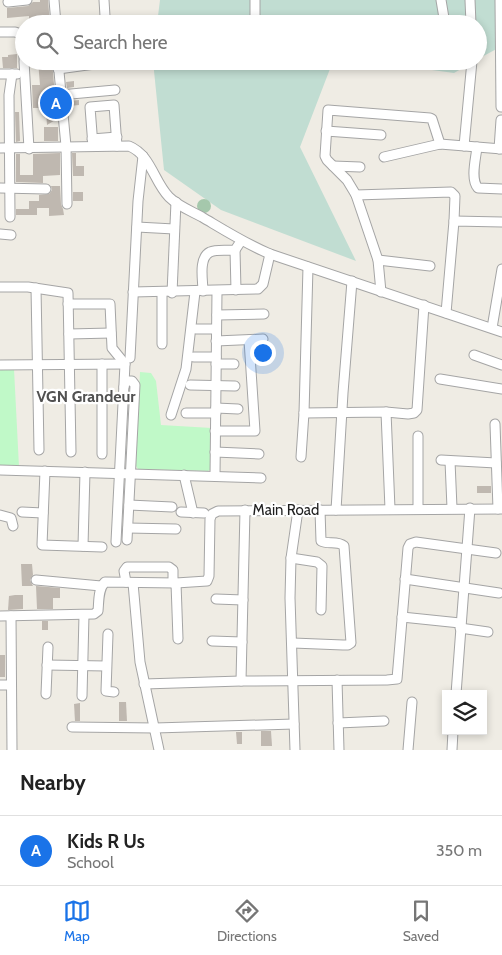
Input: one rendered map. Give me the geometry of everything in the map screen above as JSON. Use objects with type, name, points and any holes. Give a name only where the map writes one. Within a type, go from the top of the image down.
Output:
[{"type":"street","points":[[8,2],[27,0]]},
{"type":"street","points":[[54,0],[55,15]]},
{"type":"street","points":[[104,0],[104,15]]},
{"type":"street","points":[[255,0],[255,15]]},
{"type":"street","points":[[441,0],[443,15]]},
{"type":"street","points":[[470,0],[471,15]]},
{"type":"street","points":[[500,0],[501,104]]},
{"type":"street","points":[[0,32],[15,32]]},
{"type":"street","points":[[24,70],[29,149]]},
{"type":"street","points":[[58,70],[66,146],[67,204]]},
{"type":"street","points":[[464,146],[471,70]]},
{"type":"street","points":[[0,74],[24,74]]},
{"type":"street","points":[[10,217],[5,188],[5,148],[12,74]]},
{"type":"street","points":[[60,95],[115,90]]},
{"type":"street","points":[[93,143],[90,107],[114,105],[117,142]]},
{"type":"street","points":[[382,292],[378,260],[356,195],[347,180],[325,156],[328,110],[430,118],[432,119],[440,144]]},
{"type":"street","points":[[384,156],[440,144],[500,149],[501,120]]},
{"type":"street","points":[[326,131],[382,135]]},
{"type":"street","points":[[5,148],[29,149],[117,142],[134,148],[143,156],[164,191],[176,202],[241,241],[270,254],[502,332]]},
{"type":"street","points":[[477,147],[474,180],[476,186],[478,188],[502,189]]},
{"type":"street","points":[[116,542],[124,387],[134,292],[143,156]]},
{"type":"street","points":[[333,166],[360,167]]},
{"type":"street","points":[[5,188],[46,189]]},
{"type":"street","points":[[356,195],[451,192],[455,196],[446,313]]},
{"type":"street","points":[[172,292],[176,202]]},
{"type":"street","points":[[454,221],[502,222]]},
{"type":"street","points":[[137,227],[174,229]]},
{"type":"street","points":[[0,234],[11,235]]},
{"type":"street","points":[[236,290],[235,250],[241,241]]},
{"type":"street","points":[[171,415],[186,369],[205,256],[215,251],[235,250]]},
{"type":"street","points":[[134,292],[199,292],[260,289],[263,284],[270,254]]},
{"type":"street","points":[[378,260],[430,266]]},
{"type":"street","points":[[302,457],[308,267]]},
{"type":"street","points":[[492,328],[502,269]]},
{"type":"street","points":[[336,510],[346,335],[352,281]]},
{"type":"street","points":[[0,287],[36,288],[68,293],[70,452]]},
{"type":"street","points":[[36,288],[39,450]]},
{"type":"street","points":[[215,476],[217,291]]},
{"type":"street","points":[[162,292],[162,344]]},
{"type":"street","points":[[68,304],[110,304],[112,348],[127,361]]},
{"type":"street","points":[[304,413],[386,412],[412,414],[417,410],[424,306]]},
{"type":"street","points":[[216,316],[264,314]]},
{"type":"street","points":[[196,329],[216,329]]},
{"type":"street","points":[[69,334],[110,333]]},
{"type":"street","points":[[216,431],[254,431],[249,340]]},
{"type":"street","points":[[216,341],[263,340]]},
{"type":"street","points":[[474,355],[502,365]]},
{"type":"street","points":[[194,357],[234,364]]},
{"type":"street","points":[[0,365],[102,364],[127,361]]},
{"type":"street","points":[[102,364],[102,454]]},
{"type":"street","points":[[440,379],[502,389]]},
{"type":"street","points":[[124,387],[126,381],[130,380],[134,383],[127,540]]},
{"type":"street","points":[[190,385],[235,386]]},
{"type":"street","points":[[186,413],[238,409]]},
{"type":"street","points":[[386,412],[390,509]]},
{"type":"street","points":[[495,424],[498,438],[496,463],[500,509]]},
{"type":"street","points":[[418,436],[418,509]]},
{"type":"street","points":[[215,452],[259,454]]},
{"type":"street","points":[[452,508],[446,460],[496,463]]},
{"type":"street","points":[[0,470],[261,478]]},
{"type":"street","points":[[45,471],[42,545],[102,546]]},
{"type":"street","points":[[82,546],[85,472]]},
{"type":"street","points":[[184,475],[192,513]]},
{"type":"street","points":[[129,505],[172,507]]},
{"type":"street","points":[[456,690],[470,508]]},
{"type":"street","name":"Main Road","points":[[36,580],[101,586],[105,582],[175,583],[207,581],[209,576],[210,519],[212,514],[218,511],[500,509]]},
{"type":"street","points":[[241,681],[245,510]]},
{"type":"street","points":[[295,750],[292,682],[293,643],[290,598],[291,558],[298,510]]},
{"type":"street","points":[[293,643],[343,645],[351,643],[344,546],[340,543],[324,543],[321,541],[320,510]]},
{"type":"street","points":[[22,512],[43,513]]},
{"type":"street","points":[[181,512],[204,513]]},
{"type":"street","points":[[0,515],[11,518],[13,526]]},
{"type":"street","points":[[128,528],[176,530]]},
{"type":"street","points":[[144,684],[398,679],[408,548],[412,542],[496,553]]},
{"type":"street","points":[[291,558],[317,562],[322,566],[320,610]]},
{"type":"street","points":[[159,750],[144,684],[130,583],[125,568],[172,568],[175,583],[178,639]]},
{"type":"street","points":[[405,579],[499,593]]},
{"type":"street","points":[[0,616],[94,614],[98,611],[101,586]]},
{"type":"street","points":[[216,599],[243,600]]},
{"type":"street","points":[[82,696],[84,615]]},
{"type":"street","points":[[11,616],[12,750]]},
{"type":"street","points":[[402,617],[488,632]]},
{"type":"street","points":[[108,634],[106,691],[114,692]]},
{"type":"street","points":[[212,641],[242,642]]},
{"type":"street","points":[[46,694],[48,647]]},
{"type":"street","points":[[48,665],[106,666]]},
{"type":"street","points":[[337,680],[339,750]]},
{"type":"street","points":[[0,684],[11,685]]},
{"type":"street","points":[[408,750],[412,702]]},
{"type":"street","points":[[338,723],[384,722]]},
{"type":"street","points":[[72,727],[155,728],[294,724]]},
{"type":"street","points":[[452,750],[454,735]]},
{"type":"green space","points":[[160,0],[502,0],[502,46],[487,54],[487,15],[158,15]]},
{"type":"green space","points":[[154,70],[330,70],[300,147],[356,261],[221,210],[164,170]]},
{"type":"green space","points":[[432,70],[459,70],[454,73]]},
{"type":"green space","points":[[204,199],[209,201],[211,206],[209,211],[204,213],[199,211],[197,206],[199,201]]},
{"type":"green space","points":[[0,369],[14,369],[19,467],[0,466]]},
{"type":"green space","points":[[140,372],[151,373],[156,381],[161,425],[212,428],[211,469],[208,471],[138,469],[136,466]]},
{"type":"building","points":[[40,0],[48,0],[49,15],[15,15],[15,17],[7,18],[7,8],[28,6],[33,2],[40,2]]},
{"type":"building","points":[[15,54],[15,68],[3,68],[2,57],[8,57],[8,55]]},
{"type":"building","points":[[39,70],[53,70],[57,119],[47,125],[46,112],[42,112],[42,108],[33,108],[32,85],[40,85]]},
{"type":"building","points":[[74,81],[74,87],[67,88],[66,82]]},
{"type":"building","points":[[79,100],[79,105],[69,106],[68,101]]},
{"type":"building","points":[[15,112],[19,112],[20,141],[16,142]]},
{"type":"building","points":[[44,127],[58,127],[58,141],[44,141]]},
{"type":"building","points":[[60,153],[60,175],[43,176],[43,183],[16,182],[16,154],[20,154],[20,175],[33,175],[33,154]]},
{"type":"building","points":[[72,153],[76,153],[76,166],[84,166],[84,176],[73,176]]},
{"type":"building","points":[[51,186],[60,186],[64,215],[49,216],[49,208],[37,208],[37,215],[16,215],[16,209],[29,209],[29,201],[39,201],[39,195],[49,194],[52,190]]},
{"type":"building","points":[[73,192],[83,192],[83,201],[73,201]]},
{"type":"building","points":[[477,486],[491,486],[491,493],[477,493]]},
{"type":"building","points":[[21,564],[32,564],[33,575],[30,580],[33,586],[22,586]]},
{"type":"building","points":[[36,586],[60,588],[60,598],[53,598],[53,609],[37,609]]},
{"type":"building","points":[[23,595],[23,609],[8,610],[9,596]]},
{"type":"building","points":[[42,621],[48,621],[48,630],[42,630]]},
{"type":"building","points":[[0,655],[5,655],[5,677],[0,677]]},
{"type":"building","points":[[119,702],[126,702],[127,721],[119,721]]},
{"type":"building","points":[[80,703],[80,721],[75,721],[74,704]]},
{"type":"building","points":[[261,731],[271,731],[272,746],[261,746]]},
{"type":"building","points":[[236,732],[242,732],[242,744],[237,744]]},
{"type":"place","name":"Kids R Us","points":[[56,103]]},
{"type":"district","name":"VGN Grandeur","points":[[86,396]]}]
